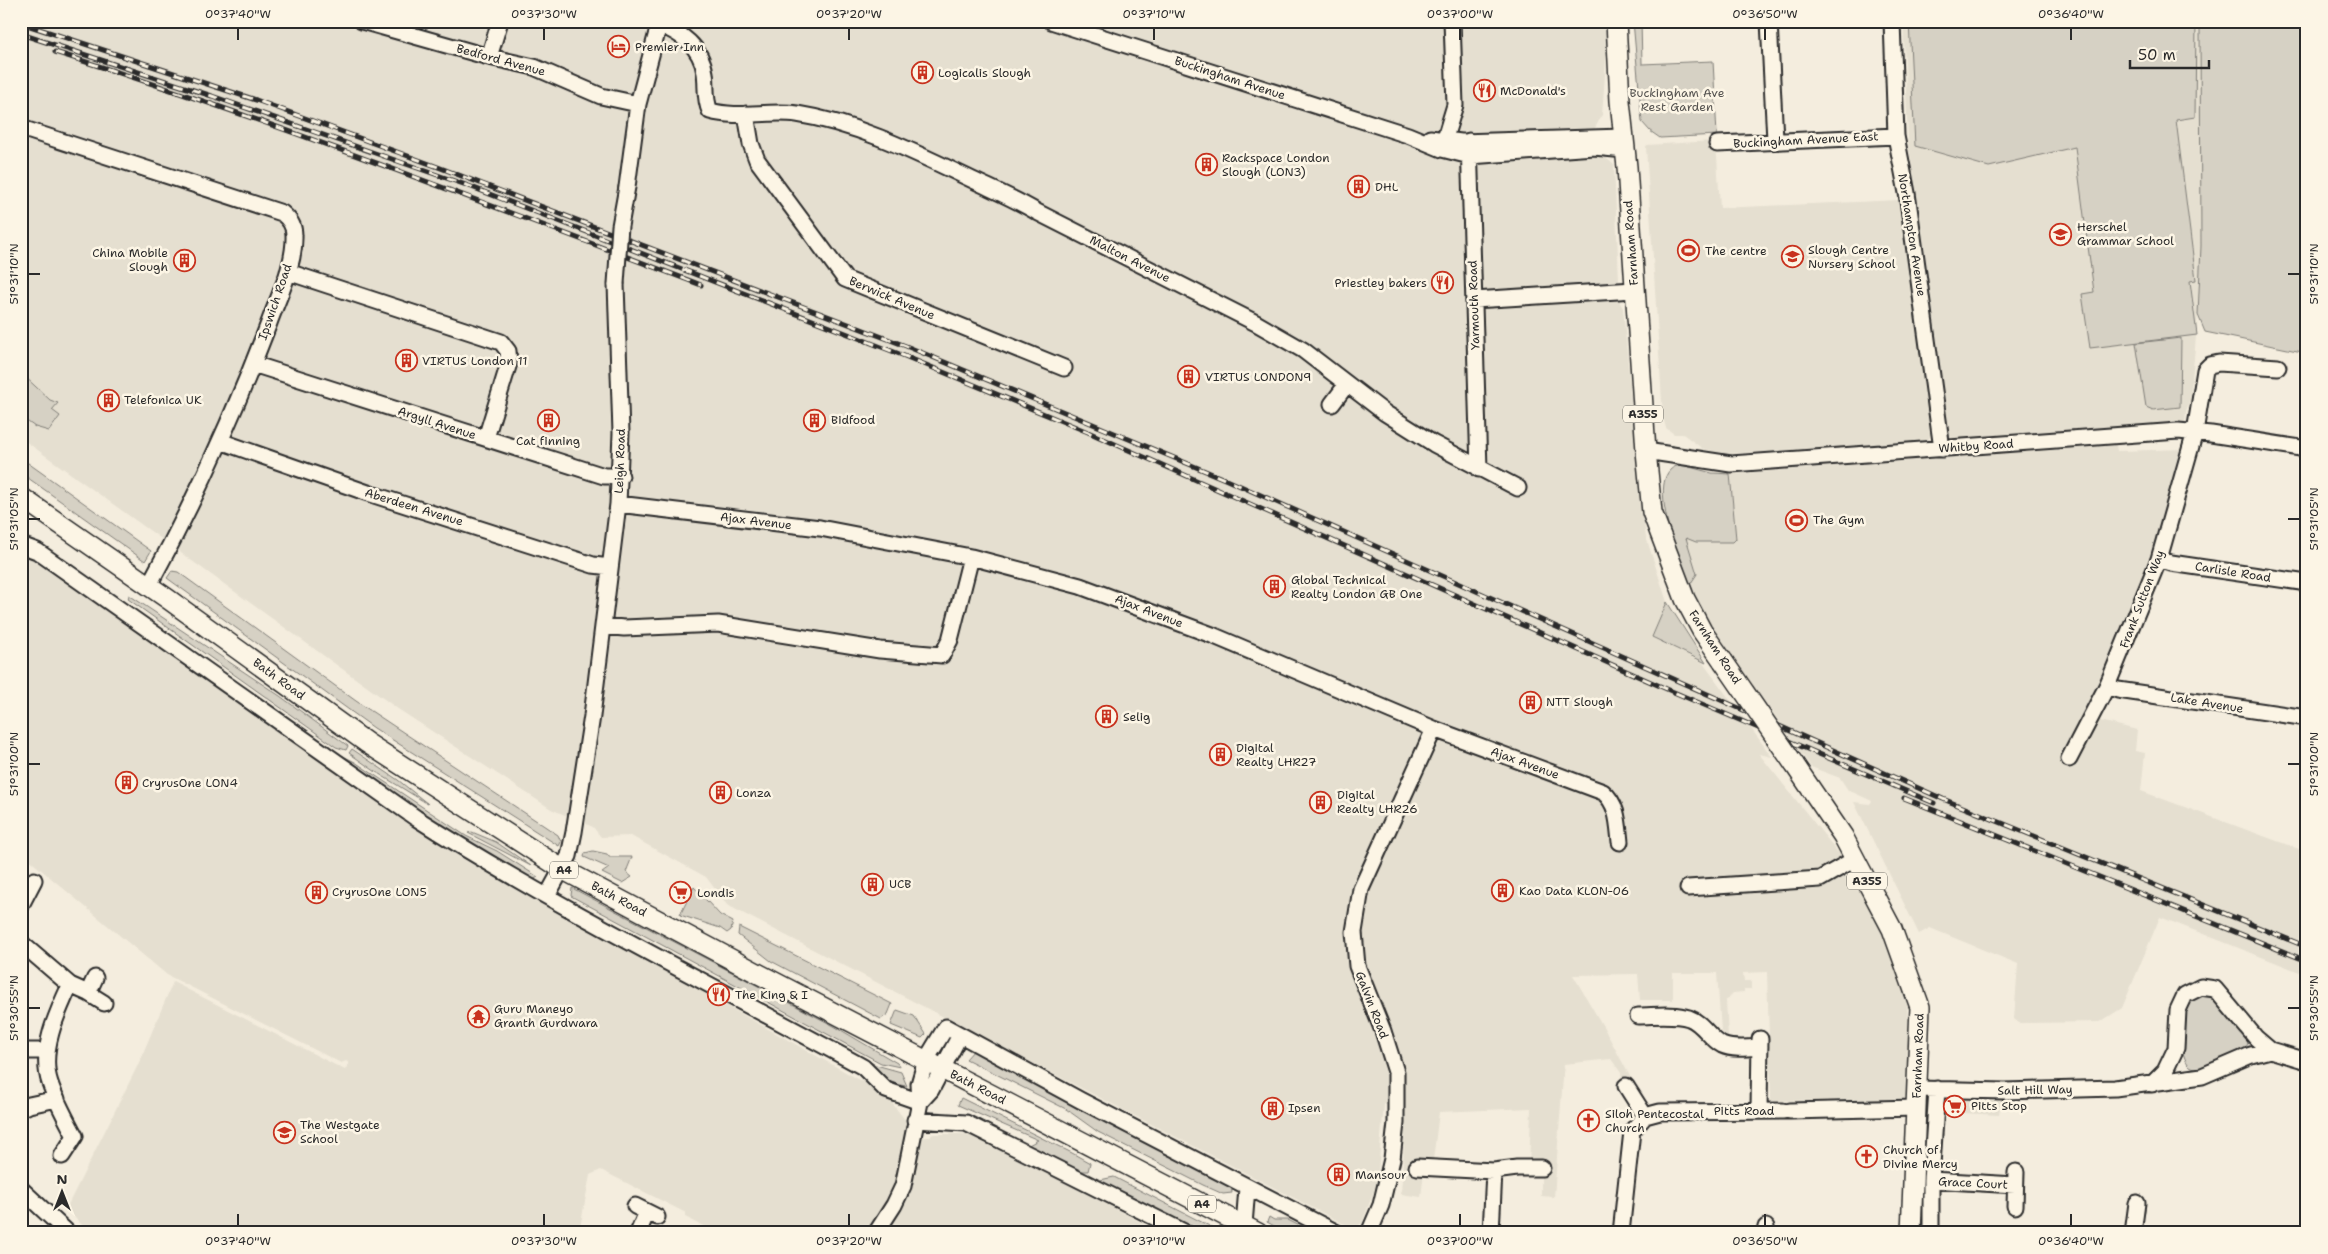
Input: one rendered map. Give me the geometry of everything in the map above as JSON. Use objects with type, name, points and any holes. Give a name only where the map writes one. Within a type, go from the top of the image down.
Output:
[{"type":"main road","name":"Farnham Road","points":[[1616,21],[1634,290],[1652,512],[1685,599],[1702,630],[1843,836],[1892,929],[1920,1007],[1911,1233]]},
{"type":"main road","name":"Bath Road","points":[[21,497],[149,585],[368,743],[562,868],[934,1065],[1251,1229]]},
{"type":"street","name":"Bedford Avenue","points":[[362,21],[391,26],[489,57],[534,67],[601,96],[638,104]]},
{"type":"street","points":[[489,57],[500,21]]},
{"type":"street","name":"Buckingham Avenue","points":[[1051,21],[1408,135],[1443,144],[1470,148],[1594,147],[1624,144]]},
{"type":"street","points":[[1443,144],[1455,105],[1452,21]]},
{"type":"street","points":[[1770,21],[1775,140]]},
{"type":"street","name":"Northampton Avenue","points":[[1892,21],[1896,136],[1907,193],[1942,449]]},
{"type":"street","name":"Leigh Road","points":[[547,896],[569,856],[576,824],[603,626],[621,476],[616,284],[620,226],[638,104],[660,23]]},
{"type":"street","name":"Malton Avenue","points":[[660,23],[678,32],[696,47],[705,73],[705,101],[710,111],[723,115],[796,114],[848,126],[913,150],[1006,194],[1037,212],[1256,323],[1303,350],[1385,412],[1478,469],[1518,488]]},
{"type":"street","name":"Berwick Avenue","points":[[746,114],[751,144],[757,160],[846,279],[1064,368]]},
{"type":"street","name":"Ipswich Road","points":[[21,128],[282,213],[291,220],[294,235],[288,272],[253,364],[220,441],[149,585]]},
{"type":"street","name":"Buckingham Avenue East","points":[[1717,144],[1896,136]]},
{"type":"street","name":"Yarmouth Road","points":[[1470,148],[1478,469]]},
{"type":"street","points":[[288,272],[501,342],[508,351],[509,363],[486,438]]},
{"type":"street","points":[[1474,300],[1634,290]]},
{"type":"street","name":"Frank Sutton Way","points":[[2069,759],[2107,686],[2159,559],[2195,432],[2205,370],[2210,365],[2219,362],[2278,367]]},
{"type":"street","name":"Argyll Avenue","points":[[253,364],[604,476],[621,476]]},
{"type":"street","points":[[1332,404],[1347,384]]},
{"type":"street","name":"Whitby Road","points":[[1646,452],[1731,464],[2150,433],[2195,432],[2307,450]]},
{"type":"street","name":"Aberdeen Avenue","points":[[220,441],[368,493],[593,565],[610,566]]},
{"type":"street","name":"Ajax Avenue","points":[[618,504],[820,528],[971,557],[1080,586],[1140,607],[1434,729],[1602,792],[1611,798],[1618,818],[1620,842]]},
{"type":"street","points":[[21,545],[37,551],[416,818],[547,896],[863,1068],[886,1090],[920,1102]]},
{"type":"street","points":[[603,626],[643,628],[718,624],[880,650],[942,655],[950,640],[971,557]]},
{"type":"street","name":"Carlisle Road","points":[[2159,559],[2307,584]]},
{"type":"street","name":"Lake Avenue","points":[[2107,686],[2118,690],[2307,718]]},
{"type":"street","name":"Galvin Road","points":[[1369,1233],[1381,1205],[1392,1159],[1396,1123],[1396,1072],[1383,1031],[1357,966],[1354,932],[1356,911],[1361,889],[1434,729]]},
{"type":"street","points":[[1688,888],[1709,892],[1820,880],[1855,859]]},
{"type":"street","points":[[21,905],[34,880]]},
{"type":"street","points":[[21,943],[70,985],[104,1003]]},
{"type":"street","points":[[88,993],[95,978]]},
{"type":"street","points":[[62,1156],[75,1136],[49,1082],[47,1051],[57,1014],[70,985]]},
{"type":"street","points":[[2152,1084],[2165,1071],[2176,1048],[2178,1010],[2185,995],[2201,988],[2215,989],[2256,1038],[2270,1050],[2307,1062]]},
{"type":"street","points":[[1638,1016],[1672,1015],[1689,1018],[1701,1025],[1720,1044],[1732,1048],[1760,1043],[1759,1110]]},
{"type":"street","points":[[934,1065],[946,1027],[1247,1188],[1337,1233]]},
{"type":"street","points":[[876,1233],[881,1228],[903,1186],[920,1102],[919,1084],[960,1035]]},
{"type":"street","name":"Salt Hill Way","points":[[1918,1089],[2006,1091],[2115,1088],[2152,1084],[2202,1076],[2251,1055],[2270,1050]]},
{"type":"street","points":[[21,1051],[47,1051]]},
{"type":"street","points":[[1621,1233],[1632,1131],[1645,1116],[1626,1086]]},
{"type":"street","points":[[1931,1233],[1931,1180],[1936,1089]]},
{"type":"street","points":[[21,1109],[29,1105],[57,1099]]},
{"type":"street","name":"Pitts Road","points":[[1645,1116],[1660,1112],[1916,1108]]},
{"type":"street","points":[[916,1120],[966,1123],[1186,1233]]},
{"type":"street","points":[[1417,1167],[1494,1171],[1517,1168],[1542,1168]]},
{"type":"street","points":[[1491,1233],[1494,1171]]},
{"type":"street","name":"Grace Court","points":[[1931,1180],[2016,1178],[2015,1206]]},
{"type":"street","points":[[1247,1188],[1251,1229]]},
{"type":"street","points":[[21,1189],[68,1233]]},
{"type":"street","points":[[2133,1233],[2137,1203]]},
{"type":"street","points":[[638,1233],[646,1212]]},
{"type":"shaded area","points":[[21,21],[1609,21],[1602,115],[1595,128],[1601,158],[1606,158],[1614,165],[1620,303],[1623,308],[1640,493],[1646,537],[1667,602],[1653,637],[1703,663],[1772,757],[1759,754],[1849,866],[1898,965],[1909,999],[1907,1010],[1910,1048],[1907,1095],[1904,1099],[1891,1100],[1771,1101],[1767,972],[1743,973],[1744,981],[1751,981],[1751,989],[1744,989],[1744,992],[1733,993],[1726,1000],[1728,1037],[1721,1031],[1717,973],[1673,973],[1673,1000],[1640,1000],[1638,974],[1573,975],[1633,1082],[1623,1086],[1621,1073],[1611,1059],[1564,1064],[1554,1197],[1541,1196],[1541,1172],[1529,1172],[1531,1108],[1439,1112],[1433,1160],[1456,1160],[1452,1171],[1424,1172],[1421,1197],[1401,1194],[1406,1112],[1384,1104],[1377,1183],[1362,1223],[1358,1226],[1346,1225],[727,905],[706,877],[631,836],[601,837],[593,827],[551,809],[398,709],[21,438]]},
{"type":"shaded area","name":"Herschel Grammar School","points":[[1903,21],[2200,21],[2201,246],[2198,315],[2190,401],[2186,411],[2185,424],[1958,440],[1950,437],[1908,140]]},
{"type":"shaded area","points":[[1713,141],[1717,156],[1720,208],[1901,200],[1931,433],[1927,444],[1723,454],[1703,449],[1683,434],[1674,434],[1666,428],[1663,417],[1646,147],[1647,145]]},
{"type":"shaded area","points":[[2116,445],[2117,451],[2188,449],[2153,562],[2089,709],[2101,721],[2137,730],[2135,751],[2145,753],[2141,791],[2307,852],[2307,975],[2160,917],[2122,1008],[2100,1022],[2019,1023],[2014,1019],[2018,964],[1930,928],[1919,934],[1854,802],[1870,804],[1872,801],[1848,790],[1840,778],[1811,767],[1705,617],[1689,586],[1686,537],[1697,542],[1733,542],[1736,539],[1730,474]]},
{"type":"shaded area","points":[[21,549],[463,859],[885,1094],[909,1125],[909,1138],[929,1137],[933,1134],[974,1134],[1161,1233],[717,1233],[685,1217],[686,1213],[601,1170],[590,1175],[579,1233],[90,1233],[66,1209],[138,1065],[173,982],[345,1070],[349,1063],[346,1061],[341,1063],[167,975],[21,853]]},
{"type":"shaded area","points":[[1949,1098],[2001,1100],[1999,1115],[1943,1112],[1945,1103]]},
{"type":"green space","name":"Buckingham Ave Rest Garden","points":[[1633,21],[1641,21],[1642,64],[1713,61],[1717,135],[1660,138],[1642,122]]},
{"type":"green space","points":[[1909,21],[2196,21],[2195,117],[2176,120],[2196,280],[2190,281],[2197,335],[2090,348],[2082,294],[2094,292],[2075,147],[1989,167],[1915,146]]},
{"type":"green space","points":[[2200,21],[2307,21],[2307,353],[2205,332],[2198,315],[2201,246]]},
{"type":"green space","points":[[2181,338],[2180,407],[2153,410],[2146,407],[2136,343]]},
{"type":"green space","points":[[21,373],[50,400],[58,403],[52,410],[60,416],[49,431],[35,427],[21,417]]},
{"type":"green space","points":[[21,458],[151,551],[145,561],[21,473]]},
{"type":"green space","points":[[1682,465],[1712,473],[1730,474],[1736,539],[1733,542],[1696,542],[1686,538],[1697,574],[1689,586],[1672,539],[1664,499],[1664,482],[1670,470]]},
{"type":"green space","points":[[172,571],[178,572],[356,701],[558,835],[561,842],[559,846],[374,728],[167,578]]},
{"type":"green space","points":[[129,595],[280,696],[348,746],[346,750],[336,747],[128,599]]},
{"type":"green space","points":[[1667,602],[1706,663],[1652,637]]},
{"type":"green space","points":[[352,749],[398,780],[428,804],[349,753]]},
{"type":"green space","points":[[335,752],[355,762],[466,836],[497,851],[538,877],[531,881],[455,835],[348,764]]},
{"type":"green space","points":[[472,832],[496,842],[531,866],[468,833]]},
{"type":"green space","points":[[593,851],[607,854],[609,857],[632,857],[626,872],[632,877],[622,883],[602,873],[609,868],[584,857],[585,853]]},
{"type":"green space","points":[[694,887],[720,915],[733,922],[731,930],[727,933],[720,928],[680,915]]},
{"type":"green space","points":[[572,888],[834,1026],[897,1063],[900,1067],[881,1063],[571,896]]},
{"type":"green space","points":[[739,927],[892,1004],[888,1014],[881,1019],[771,961],[738,935]]},
{"type":"green space","points":[[645,942],[876,1065],[901,1072],[907,1086],[889,1080],[875,1068],[650,949]]},
{"type":"green space","points":[[2204,993],[2212,995],[2249,1039],[2245,1049],[2237,1055],[2214,1065],[2198,1068],[2188,1064],[2183,1051],[2181,1036],[2182,1007],[2185,1002]]},
{"type":"green space","points":[[897,1010],[914,1016],[926,1034],[922,1038],[891,1025]]},
{"type":"green space","points":[[974,1050],[1231,1186],[1232,1193],[1223,1194],[1203,1185],[1098,1132],[1066,1109],[966,1059]]},
{"type":"green space","points":[[961,1098],[1090,1163],[1088,1171],[1078,1171],[1025,1147],[1038,1140],[958,1105]]},
{"type":"green space","points":[[1114,1177],[1223,1233],[1194,1233],[1101,1184],[1100,1180]]},
{"type":"green space","points":[[1269,1217],[1274,1220],[1288,1220],[1313,1233],[1287,1233],[1267,1222]]},
{"type":"railway","points":[[21,23],[256,100],[438,167],[906,346],[1227,480],[1943,799],[2307,947]]},
{"type":"railway","points":[[21,34],[212,96],[469,186],[902,355],[1088,432],[1669,690],[1934,803]]},
{"type":"railway","points":[[55,52],[137,78],[299,135],[701,285]]},
{"type":"railway","points":[[1904,798],[2307,961]]},
{"type":"place","name":"Premier Inn","points":[[619,47]]},
{"type":"place","name":"Logicalis Slough","points":[[922,73]]},
{"type":"place","name":"McDonald's","points":[[1484,91]]},
{"type":"place","name":"Rackspace London Slough (LON3)","points":[[1206,165]]},
{"type":"place","name":"DHL","points":[[1359,187]]},
{"type":"place","name":"Herschel Grammar School","points":[[2061,234]]},
{"type":"place","name":"The centre","points":[[1689,251]]},
{"type":"place","name":"Slough Centre Nursery School","points":[[1792,257]]},
{"type":"place","name":"China Mobile Slough","points":[[184,260]]},
{"type":"place","name":"Priestley bakers","points":[[1443,283]]},
{"type":"place","name":"VIRTUS London 11","points":[[406,361]]},
{"type":"place","name":"VIRTUS LONDON9","points":[[1189,377]]},
{"type":"place","name":"Telefonica UK","points":[[108,400]]},
{"type":"place","name":"Cat finning","points":[[548,420]]},
{"type":"place","name":"Bidfood","points":[[815,420]]},
{"type":"place","name":"The Gym","points":[[1797,520]]},
{"type":"place","name":"Global Technical Realty London GB One","points":[[1275,587]]},
{"type":"place","name":"NTT Slough","points":[[1530,702]]},
{"type":"place","name":"Selig","points":[[1107,717]]},
{"type":"place","name":"Digital Realty LHR27","points":[[1220,755]]},
{"type":"place","name":"CryrusOne LON4","points":[[126,783]]},
{"type":"place","name":"Lonza","points":[[720,793]]},
{"type":"place","name":"Digital Realty LHR26","points":[[1321,802]]},
{"type":"place","name":"UCB","points":[[873,884]]},
{"type":"place","name":"Kao Data KLON-06","points":[[1503,891]]},
{"type":"place","name":"CryrusOne LON5","points":[[316,892]]},
{"type":"place","name":"Londis","points":[[681,893]]},
{"type":"place","name":"The King & I","points":[[719,995]]},
{"type":"place","name":"Guru Maneyo Granth Gurdwara","points":[[478,1016]]},
{"type":"place","name":"Pitts Stop","points":[[1955,1106]]},
{"type":"place","name":"Ipsen","points":[[1272,1108]]},
{"type":"place","name":"Siloh Pentecostal Church","points":[[1589,1121]]},
{"type":"place","name":"The Westgate School","points":[[284,1132]]},
{"type":"place","name":"Church of Divine Mercy","points":[[1867,1157]]},
{"type":"place","name":"Mansour","points":[[1339,1175]]}]
